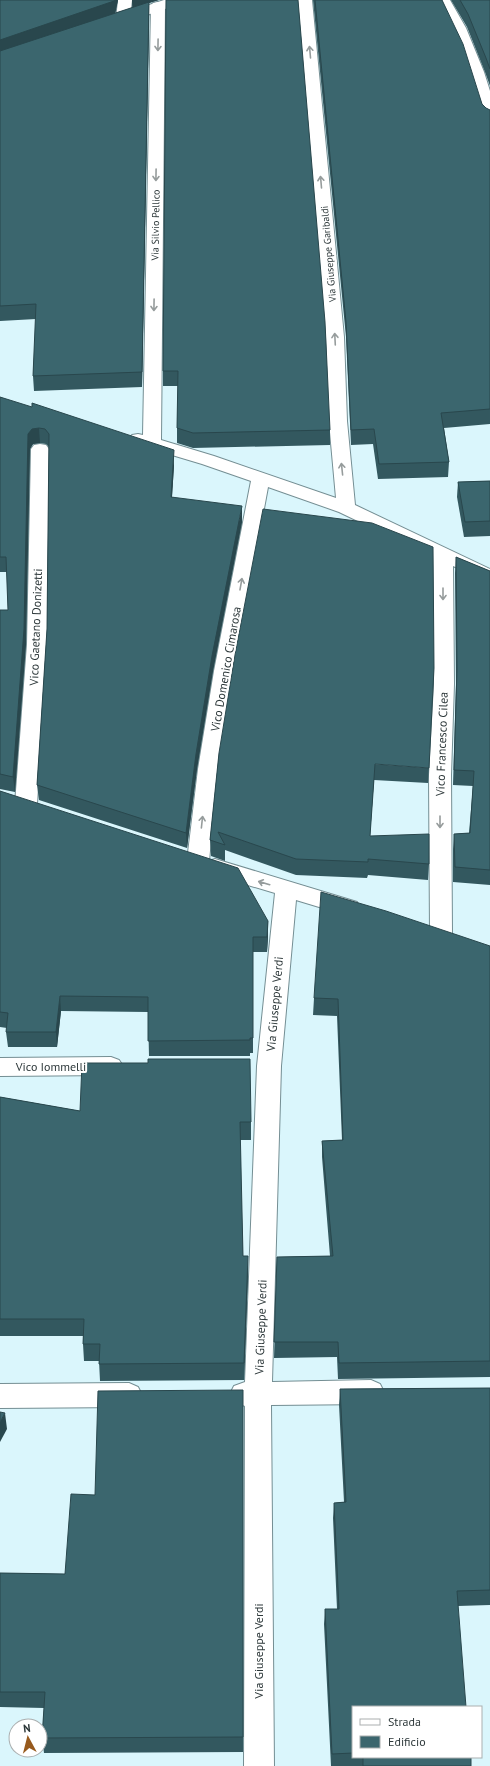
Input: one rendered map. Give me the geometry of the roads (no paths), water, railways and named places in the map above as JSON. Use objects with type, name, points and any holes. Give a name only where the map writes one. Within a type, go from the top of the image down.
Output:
[{"type":"street","points":[[123,19],[125,0]]},
{"type":"street","points":[[109,24],[178,0]]},
{"type":"street","name":"Via Giuseppe Garibaldi","points":[[305,0],[335,329],[338,421],[346,508]]},
{"type":"street","points":[[443,0],[465,36],[490,118]]},
{"type":"street","name":"Via Silvio Pellico","points":[[152,443],[158,6]]},
{"type":"street","points":[[125,434],[208,460],[346,508],[490,576]]},
{"type":"street","name":"Vico Gaetano Donizetti","points":[[40,449],[37,644],[16,801],[48,811]]},
{"type":"street","name":"Vico Domenico Cimarosa","points":[[198,861],[208,769],[224,671],[261,478]]},
{"type":"street","name":"Vico Francesco Cilea","points":[[441,934],[440,775],[444,684],[444,555]]},
{"type":"street","points":[[462,563],[490,564]]},
{"type":"street","points":[[176,854],[368,913]]},
{"type":"street","name":"Via Giuseppe Verdi","points":[[259,1766],[257,1066],[286,889]]},
{"type":"street","points":[[419,927],[462,940]]},
{"type":"street","name":"Vico Iommelli","points":[[0,1067],[135,1066]]},
{"type":"street","points":[[219,1394],[394,1392]]},
{"type":"street","points":[[0,1396],[149,1395]]}]
